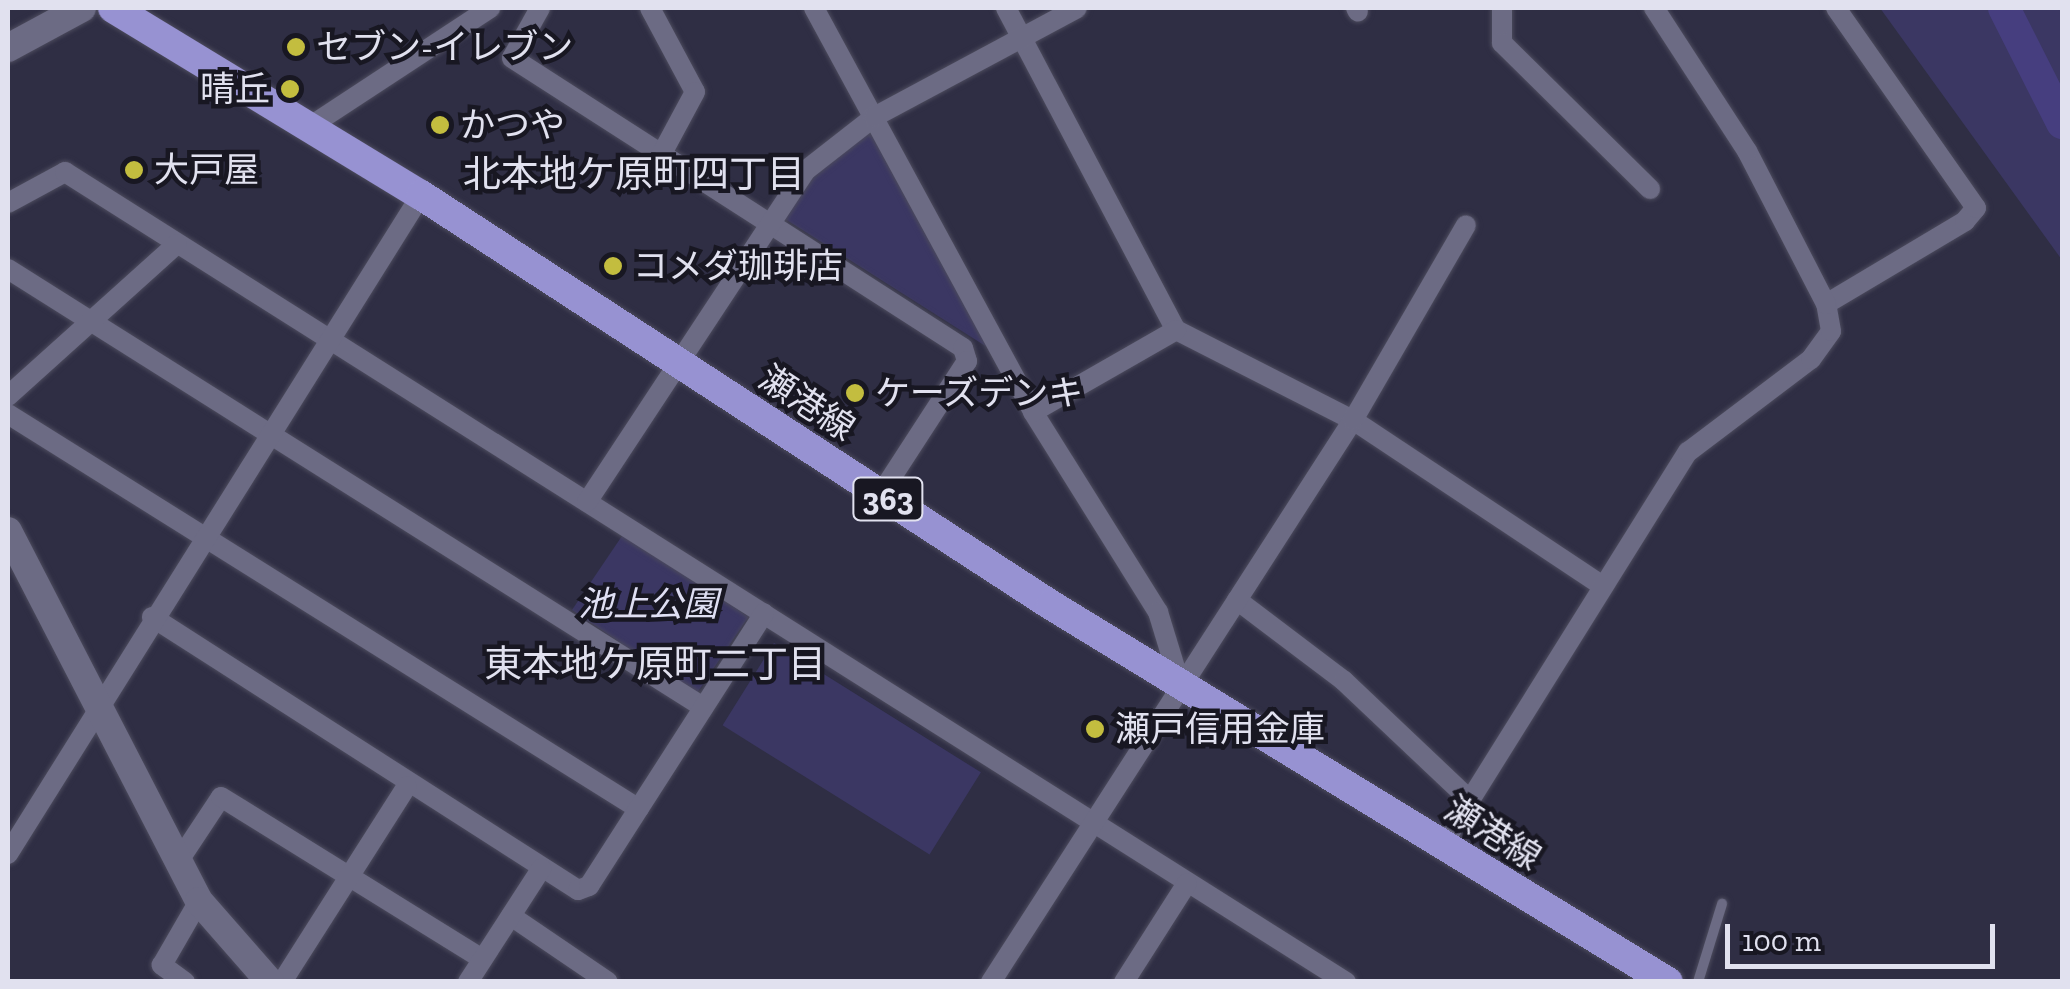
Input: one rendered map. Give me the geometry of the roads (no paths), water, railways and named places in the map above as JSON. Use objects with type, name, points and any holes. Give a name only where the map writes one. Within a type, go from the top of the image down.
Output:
[{"type":"highway","name":"瀬港線","points":[[113,8],[420,195],[880,495],[1180,684],[1668,982]]},
{"type":"street","points":[[8,48],[82,8]]},
{"type":"street","points":[[540,8],[512,58],[660,157],[963,348],[968,361],[880,495]]},
{"type":"street","points":[[650,8],[695,92],[660,157]]},
{"type":"street","points":[[814,8],[1033,412],[1158,612],[1180,684]]},
{"type":"street","points":[[1006,8],[1176,330],[1353,420],[1603,586]]},
{"type":"street","points":[[587,502],[765,224],[804,172],[874,117],[1077,8]]},
{"type":"street","points":[[1502,8],[1502,43],[1650,189]]},
{"type":"street","points":[[1442,844],[1688,452],[1811,359],[1831,330],[1826,304],[1747,151],[1654,8]]},
{"type":"street","points":[[1826,304],[1965,221],[1976,208],[1836,8]]},
{"type":"street","points":[[309,127],[479,11]]},
{"type":"street","points":[[8,203],[65,172],[1346,982]]},
{"type":"street","points":[[8,854],[201,538],[420,195]]},
{"type":"street","points":[[991,982],[1353,420],[1466,225]]},
{"type":"street","points":[[8,396],[178,244]]},
{"type":"street","points":[[8,269],[90,326],[703,707]]},
{"type":"street","points":[[1033,412],[1176,330]]},
{"type":"street","points":[[8,414],[638,809]]},
{"type":"street","points":[[8,530],[180,859],[198,901],[270,982]]},
{"type":"street","points":[[1236,600],[1344,681],[1470,800]]},
{"type":"street","points":[[152,617],[407,786],[578,890],[589,886],[764,613]]},
{"type":"street","points":[[282,982],[407,786]]},
{"type":"street","points":[[180,859],[222,798],[347,880],[482,960]]},
{"type":"street","points":[[468,982],[541,869]]},
{"type":"street","points":[[1124,982],[1187,883]]},
{"type":"street","points":[[185,982],[162,964],[198,901]]},
{"type":"street","points":[[510,916],[608,982]]},
{"type":"lane","points":[[1698,982],[1722,904]]},
{"type":"waterway","points":[[2004,8],[2062,123]]},
{"type":"place","name":"セブン-イレブン","points":[[296,47]]},
{"type":"place","name":"晴丘","points":[[290,89]]},
{"type":"place","name":"かつや","points":[[440,125]]},
{"type":"place","name":"大戸屋","points":[[134,170]]},
{"type":"place","name":"コメダ珈琲店","points":[[613,266]]},
{"type":"place","name":"ケーズデンキ","points":[[855,393]]},
{"type":"place","name":"瀬戸信用金庫","points":[[1095,729]]},
{"type":"district","name":"北本地ケ原町四丁目","points":[[634,175]]},
{"type":"district","name":"東本地ケ原町二丁目","points":[[655,665]]},
{"type":"park label","name":"池上公園","points":[[648,604]]}]
